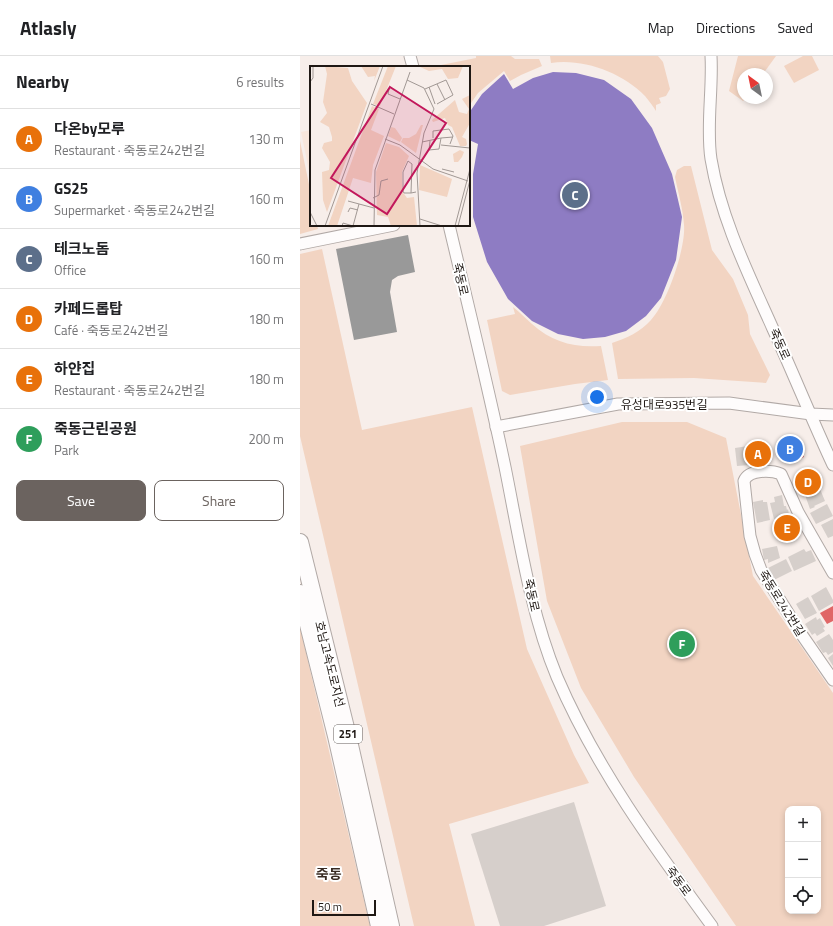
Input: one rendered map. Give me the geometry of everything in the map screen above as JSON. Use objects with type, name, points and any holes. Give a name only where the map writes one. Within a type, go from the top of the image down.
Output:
[{"type":"highway","name":"호남고속도로지선","points":[[300,542],[347,732],[391,926]]},
{"type":"highway","name":"호남고속도로지선","points":[[300,593],[336,736],[379,926]]},
{"type":"street","points":[[410,56],[413,66]]},
{"type":"street","name":"죽동로","points":[[711,56],[710,157],[715,181],[727,220],[744,262],[833,465]]},
{"type":"street","points":[[300,244],[389,226]]},
{"type":"street","name":"죽동로","points":[[449,226],[496,427],[534,610],[557,677],[595,754],[626,804],[712,926]]},
{"type":"street","name":"유성대로935번길","points":[[496,427],[618,404],[729,403],[811,414],[833,415]]},
{"type":"street","name":"죽동로242번길","points":[[833,573],[798,512],[781,474],[772,471],[750,474],[745,477],[744,481],[750,536],[761,570],[802,635],[833,680]]},
{"type":"shaded area","points":[[476,56],[511,56],[515,59],[539,59],[542,66],[510,81],[504,71],[478,93],[470,105],[470,66],[441,65],[476,58]]},
{"type":"shaded area","points":[[550,56],[658,56],[663,62],[670,89],[666,96],[659,98],[661,103],[656,105],[656,111],[645,96],[626,80],[589,65],[563,62],[551,63]]},
{"type":"shaded area","points":[[738,56],[776,56],[767,68],[737,68],[737,97],[729,91]]},
{"type":"shaded area","points":[[803,56],[812,56],[819,70],[794,83],[784,66]]},
{"type":"shaded area","points":[[310,130],[310,175],[301,132]]},
{"type":"shaded area","points":[[300,141],[310,189],[310,226],[317,226],[318,229],[300,234]]},
{"type":"shaded area","points":[[684,166],[691,166],[712,250],[733,279],[748,315],[750,334],[770,375],[766,383],[694,378],[618,379],[612,343],[633,334],[651,320],[669,289],[679,261],[684,235],[684,225],[682,207],[675,177],[677,170]]},
{"type":"shaded area","points":[[322,249],[362,430],[472,407],[527,649],[574,755],[589,783],[449,824],[475,926],[414,926],[300,436],[300,254]]},
{"type":"shaded area","points":[[513,307],[540,330],[556,339],[573,345],[601,346],[608,380],[510,395],[502,391],[487,320],[515,314]]},
{"type":"shaded area","points":[[622,422],[687,422],[726,438],[753,576],[833,693],[833,926],[736,926],[634,777],[581,688],[547,601],[520,446]]},
{"type":"shaded area","points":[[300,627],[370,926],[300,926]]},
{"type":"building: Shops","points":[[797,443],[804,457],[797,460],[796,457],[790,460],[785,451],[785,444]]},
{"type":"building: Shops","points":[[764,444],[766,462],[752,464],[750,446]]},
{"type":"building: Shops","points":[[812,471],[819,485],[805,491],[798,477]]},
{"type":"building: Shops","points":[[789,516],[791,524],[794,523],[796,531],[783,535],[782,532],[778,533],[775,520]]},
{"type":"building: Shops","points":[[833,606],[833,621],[827,624],[820,613]]},
{"type":"building: Offices","points":[[553,72],[576,73],[604,80],[631,99],[652,128],[672,174],[682,217],[676,260],[661,298],[646,316],[626,331],[605,337],[583,339],[558,334],[532,321],[508,299],[487,262],[473,217],[473,174],[478,144],[470,140],[470,112],[482,94],[504,74],[513,89],[533,78]]},
{"type":"building: Industry","points":[[408,235],[415,272],[398,276],[392,280],[390,292],[397,332],[354,340],[336,249]]},
{"type":"building: Other","points":[[748,446],[750,465],[737,466],[735,448]]},
{"type":"building: Other","points":[[820,489],[825,501],[810,509],[805,495]]},
{"type":"building: Other","points":[[782,495],[784,506],[786,506],[787,510],[788,509],[789,515],[774,519],[770,503],[775,502],[774,497]]},
{"type":"building: Other","points":[[763,500],[763,502],[767,502],[770,520],[757,523],[753,502]]},
{"type":"building: Other","points":[[827,504],[833,516],[816,524],[810,513]]},
{"type":"building: Other","points":[[833,519],[833,536],[828,538],[821,525]]},
{"type":"building: Other","points":[[777,546],[780,558],[768,563],[768,559],[764,560],[762,549]]},
{"type":"building: Other","points":[[804,549],[806,552],[811,550],[816,561],[794,571],[788,557]]},
{"type":"building: Other","points":[[786,559],[792,571],[774,580],[768,568]]},
{"type":"building: Other","points":[[826,587],[833,600],[833,603],[819,611],[811,596]]},
{"type":"building: Other","points":[[808,597],[817,613],[805,619],[796,604]]},
{"type":"building: Other","points":[[816,617],[817,620],[820,618],[825,627],[823,628],[825,631],[817,636],[815,633],[812,635],[805,624]]},
{"type":"building: Other","points":[[829,634],[833,640],[833,652],[828,655],[826,652],[823,653],[816,642]]},
{"type":"building: Other","points":[[833,654],[833,666],[828,658]]},
{"type":"building: Other","points":[[574,802],[606,906],[544,926],[500,926],[471,834]]},
{"type":"place","name":"테크노돔","points":[[575,195]]},
{"type":"place","name":"GS25","points":[[790,449]]},
{"type":"place","name":"다온by모루","points":[[758,454]]},
{"type":"place","name":"카페드롭탑","points":[[808,482]]},
{"type":"place","name":"하얀집","points":[[787,528]]},
{"type":"place","name":"죽동근린공원","points":[[682,644]]},
{"type":"district","name":"죽동","points":[[329,873]]}]
